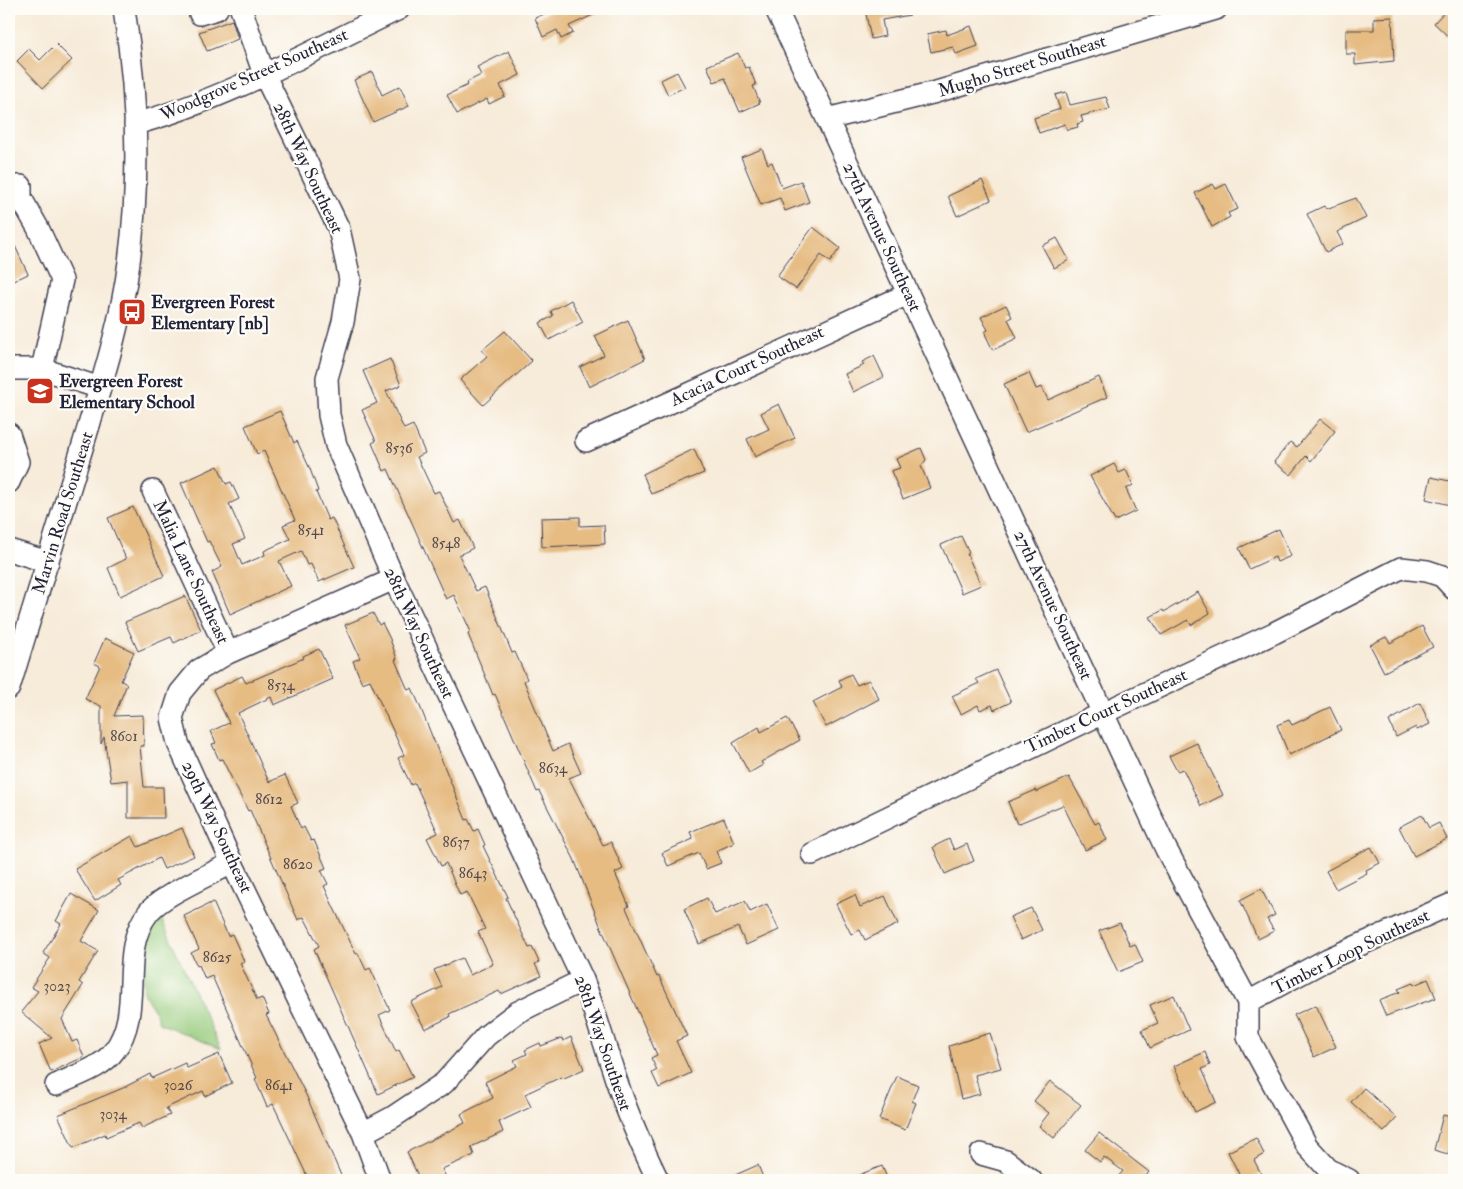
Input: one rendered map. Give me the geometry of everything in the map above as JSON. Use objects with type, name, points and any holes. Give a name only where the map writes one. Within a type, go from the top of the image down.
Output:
[{"type":"street","name":"Marvin Road Southeast","points":[[9,688],[100,388],[115,331],[129,262],[134,192],[135,124],[124,9]]},
{"type":"street","name":"28th Way Southeast","points":[[242,9],[264,74],[339,229],[350,279],[343,322],[327,378],[329,415],[336,445],[394,579],[582,980],[597,1015],[612,1068],[636,1136],[658,1180]]},
{"type":"street","name":"Woodgrove Street Southeast","points":[[135,124],[168,115],[264,74],[399,9]]},
{"type":"street","name":"27th Avenue Southeast","points":[[776,9],[1166,849],[1248,1002],[1248,1037],[1307,1146],[1325,1175],[1349,1180]]},
{"type":"street","name":"Mugho Street Southeast","points":[[827,119],[936,92],[1216,9]]},
{"type":"street","points":[[9,186],[21,186],[21,198],[38,228],[62,280],[42,370]]},
{"type":"street","name":"Acacia Court Southeast","points":[[586,441],[908,294]]},
{"type":"street","points":[[9,368],[42,370],[100,388]]},
{"type":"street","points":[[9,482],[18,462],[10,442]]},
{"type":"street","name":"Malia Lane Southeast","points":[[153,492],[228,653]]},
{"type":"street","points":[[9,550],[48,562]]},
{"type":"street","name":"Timber Court Southeast","points":[[812,854],[1103,713],[1274,633],[1401,568],[1428,571],[1442,576],[1454,589]]},
{"type":"street","name":"29th Way Southeast","points":[[380,1180],[362,1134],[232,863],[178,743],[172,718],[180,693],[199,670],[228,653],[394,579]]},
{"type":"street","points":[[56,1086],[104,1061],[114,1051],[127,1027],[134,941],[148,913],[166,898],[232,863]]},
{"type":"street","name":"Timber Loop Southeast","points":[[1248,1002],[1328,958],[1454,903]]},
{"type":"street","points":[[362,1134],[393,1117],[444,1083],[486,1036],[516,1013],[582,980]]},
{"type":"street","points":[[981,1154],[1006,1160],[1031,1180]]},
{"type":"green space","points":[[159,914],[221,1049],[159,1023],[144,992],[145,949],[148,935]]},
{"type":"building","points":[[555,9],[606,9],[569,26],[573,33],[561,39],[557,30],[543,37],[535,18]]},
{"type":"building","points":[[865,9],[910,9],[910,15],[882,20],[885,36],[871,39]]},
{"type":"building","points":[[1447,9],[1454,9],[1454,42],[1434,23]]},
{"type":"building","points":[[1392,17],[1394,61],[1355,65],[1355,54],[1346,54],[1346,30],[1374,30],[1374,18]]},
{"type":"building","points":[[232,20],[238,39],[207,51],[199,32]]},
{"type":"building","points":[[971,26],[978,46],[956,54],[953,47],[931,52],[927,34],[946,30],[947,35]]},
{"type":"building","points":[[56,44],[72,60],[43,88],[17,61],[29,49],[40,60]]},
{"type":"building","points":[[509,51],[520,75],[500,85],[505,96],[489,104],[487,99],[457,114],[447,95],[468,85],[467,82],[481,75],[477,67]]},
{"type":"building","points":[[738,53],[745,68],[749,67],[756,85],[753,86],[760,103],[740,112],[725,78],[714,82],[707,66]]},
{"type":"building","points":[[372,72],[382,95],[400,86],[409,106],[373,122],[354,80]]},
{"type":"building","points":[[677,72],[685,87],[668,95],[661,80]]},
{"type":"building","points":[[1066,92],[1070,105],[1106,97],[1110,109],[1081,116],[1083,122],[1077,124],[1078,127],[1067,130],[1065,124],[1039,133],[1034,118],[1060,109],[1055,95]]},
{"type":"building","points":[[762,149],[768,164],[772,162],[782,188],[801,181],[809,202],[785,211],[780,198],[761,205],[741,157]]},
{"type":"building","points":[[982,180],[991,200],[957,216],[948,196]]},
{"type":"building","points":[[1213,184],[1216,189],[1226,184],[1238,209],[1228,213],[1230,217],[1212,227],[1195,193]]},
{"type":"building","points":[[1356,198],[1366,218],[1337,232],[1343,244],[1326,252],[1307,214],[1324,206],[1326,209]]},
{"type":"building","points":[[813,227],[840,248],[830,262],[821,255],[796,289],[777,276]]},
{"type":"building","points":[[9,233],[28,274],[9,283]]},
{"type":"building","points":[[1057,238],[1069,260],[1054,268],[1042,246]]},
{"type":"building","points":[[571,300],[583,322],[549,340],[540,323],[553,316],[551,311]]},
{"type":"building","points":[[1006,305],[1012,317],[1008,319],[1017,338],[993,350],[985,332],[988,330],[981,317]]},
{"type":"building","points":[[628,320],[645,359],[589,387],[580,367],[604,355],[595,336]]},
{"type":"building","points":[[505,331],[532,361],[483,405],[460,380],[487,356],[482,350]]},
{"type":"building","points":[[874,356],[884,377],[853,392],[845,374],[864,365],[862,362]]},
{"type":"building","points":[[390,359],[401,385],[386,391],[404,429],[413,425],[425,453],[417,457],[434,493],[439,491],[454,523],[460,520],[473,548],[459,555],[476,591],[485,587],[512,653],[515,652],[527,679],[524,681],[553,751],[568,744],[581,773],[569,778],[603,845],[611,842],[623,869],[615,873],[629,906],[626,908],[657,977],[659,976],[687,1036],[676,1041],[691,1073],[659,1088],[652,1073],[657,1070],[651,1058],[657,1055],[600,925],[574,859],[539,791],[537,792],[495,694],[493,695],[468,634],[471,632],[454,595],[446,599],[388,469],[384,471],[372,443],[376,441],[362,410],[377,403],[363,371]]},
{"type":"building","points":[[1029,373],[1036,389],[1042,387],[1048,400],[1099,377],[1107,397],[1026,432],[1004,384]]},
{"type":"building","points":[[779,404],[795,438],[755,457],[747,439],[769,429],[761,413]]},
{"type":"building","points":[[280,411],[294,443],[297,441],[310,469],[318,491],[316,492],[328,520],[332,518],[354,567],[319,582],[311,564],[307,565],[301,551],[279,561],[291,586],[230,614],[212,572],[222,567],[209,541],[207,542],[181,483],[218,466],[226,484],[231,482],[239,499],[229,504],[245,539],[233,544],[242,565],[265,555],[264,551],[290,539],[283,525],[295,520],[264,451],[257,454],[245,426]]},
{"type":"building","points":[[1320,419],[1335,431],[1311,461],[1306,456],[1291,475],[1274,462],[1290,442],[1297,447]]},
{"type":"building","points":[[921,448],[926,460],[921,466],[930,488],[903,499],[891,471],[900,468],[896,459]]},
{"type":"building","points":[[694,449],[704,473],[651,494],[643,474]]},
{"type":"building","points":[[1114,464],[1119,473],[1126,470],[1133,485],[1126,489],[1136,511],[1115,521],[1090,476]]},
{"type":"building","points":[[1431,477],[1454,482],[1454,506],[1426,499]]},
{"type":"building","points":[[133,507],[164,576],[120,596],[108,568],[126,559],[108,518]]},
{"type":"building","points":[[580,517],[580,526],[604,525],[605,544],[542,547],[541,518]]},
{"type":"building","points":[[1279,529],[1291,556],[1277,562],[1275,557],[1249,569],[1239,548]]},
{"type":"building","points":[[961,536],[981,585],[962,593],[941,545]]},
{"type":"building","points":[[1198,592],[1210,613],[1191,625],[1188,620],[1161,635],[1150,617],[1163,610],[1164,612]]},
{"type":"building","points":[[185,596],[201,630],[174,643],[171,637],[138,651],[125,622]]},
{"type":"building","points":[[373,613],[379,625],[382,623],[390,639],[397,659],[395,660],[408,690],[412,688],[466,820],[468,819],[474,831],[478,829],[485,845],[483,846],[508,897],[506,898],[529,948],[532,947],[539,962],[535,964],[541,976],[501,994],[499,991],[449,1014],[450,1017],[425,1029],[411,1002],[442,987],[434,970],[462,958],[470,975],[493,964],[478,932],[485,929],[467,892],[460,895],[446,863],[441,866],[427,838],[438,833],[415,783],[411,785],[398,758],[404,755],[370,680],[362,683],[353,661],[360,658],[345,625]]},
{"type":"building","points":[[1422,626],[1433,647],[1384,672],[1370,645],[1386,637],[1390,643]]},
{"type":"building","points":[[105,638],[134,652],[121,681],[127,684],[114,716],[143,715],[144,746],[140,746],[144,787],[163,787],[164,818],[128,818],[128,780],[111,782],[104,737],[101,744],[101,706],[85,699],[100,666],[94,663]]},
{"type":"building","points":[[319,649],[333,679],[274,705],[271,697],[238,713],[269,782],[285,775],[298,803],[291,806],[301,829],[304,827],[311,841],[314,840],[326,868],[321,870],[328,884],[324,886],[332,904],[356,954],[358,953],[366,970],[370,968],[390,1010],[379,1015],[396,1052],[399,1050],[413,1077],[378,1094],[314,949],[319,946],[304,917],[298,920],[250,810],[248,811],[222,759],[219,760],[212,744],[216,743],[211,731],[229,723],[213,690],[242,676],[246,683],[304,658],[303,656]]},
{"type":"building","points":[[996,670],[1011,702],[994,710],[992,705],[980,710],[978,705],[961,714],[952,696],[979,683],[976,679]]},
{"type":"building","points":[[851,674],[857,685],[869,680],[879,699],[826,727],[813,702],[842,687],[839,680]]},
{"type":"building","points":[[1420,703],[1430,724],[1417,730],[1416,727],[1396,737],[1389,721]]},
{"type":"building","points":[[1330,707],[1341,730],[1289,755],[1277,725],[1289,720],[1292,725]]},
{"type":"building","points":[[787,718],[800,740],[761,762],[763,765],[749,773],[733,743],[759,727],[761,732]]},
{"type":"building","points":[[1197,743],[1223,795],[1201,806],[1183,769],[1177,771],[1169,756]]},
{"type":"building","points":[[1069,777],[1095,824],[1099,822],[1107,840],[1085,850],[1063,805],[1017,824],[1008,802],[1036,790],[1037,792]]},
{"type":"building","points":[[1422,815],[1429,828],[1439,823],[1447,839],[1414,856],[1399,827]]},
{"type":"building","points":[[724,818],[734,843],[716,851],[721,863],[706,869],[699,853],[668,866],[662,853],[693,839],[690,832]]},
{"type":"building","points":[[182,828],[194,856],[164,869],[159,858],[118,880],[121,885],[95,901],[75,869],[132,836],[138,847]]},
{"type":"building","points":[[949,839],[954,850],[967,844],[974,861],[945,874],[933,847]]},
{"type":"building","points":[[1371,847],[1380,863],[1366,870],[1367,873],[1336,889],[1326,871]]},
{"type":"building","points":[[1261,889],[1275,915],[1267,919],[1274,931],[1258,939],[1240,900]]},
{"type":"building","points":[[71,894],[99,910],[81,941],[98,951],[79,982],[83,985],[62,1019],[72,1042],[77,1040],[84,1057],[51,1072],[39,1044],[52,1038],[21,1012],[38,991],[31,987],[50,958],[43,953],[61,924],[56,921]]},
{"type":"building","points":[[855,895],[860,907],[885,896],[898,924],[865,940],[860,930],[851,934],[836,904]]},
{"type":"building","points":[[707,898],[715,914],[745,901],[750,912],[767,904],[779,930],[746,945],[738,927],[699,944],[684,909]]},
{"type":"building","points":[[213,902],[228,936],[232,934],[244,961],[240,963],[257,1000],[262,998],[269,1014],[266,1015],[306,1095],[343,1180],[309,1180],[273,1104],[267,1107],[255,1079],[257,1078],[212,976],[205,979],[199,965],[197,966],[191,953],[199,949],[184,916]]},
{"type":"building","points":[[1031,908],[1042,930],[1021,940],[1010,917]]},
{"type":"building","points":[[1120,923],[1130,946],[1135,944],[1143,962],[1118,972],[1099,931]]},
{"type":"building","points":[[1428,979],[1436,998],[1386,1016],[1379,1000],[1400,992],[1398,989]]},
{"type":"building","points":[[1174,995],[1189,1030],[1150,1048],[1142,1030],[1158,1023],[1150,1005]]},
{"type":"building","points":[[1316,1005],[1336,1047],[1314,1057],[1294,1015]]},
{"type":"building","points":[[990,1033],[1001,1068],[975,1075],[980,1094],[961,1099],[949,1046]]},
{"type":"building","points":[[571,1037],[584,1069],[562,1079],[561,1077],[525,1094],[531,1107],[499,1122],[503,1132],[471,1147],[474,1155],[442,1169],[446,1177],[439,1180],[420,1180],[407,1152],[465,1123],[461,1114],[493,1098],[485,1082],[517,1066],[514,1060],[527,1054],[525,1050],[540,1043],[541,1046],[562,1038],[563,1041]]},
{"type":"building","points":[[1205,1052],[1210,1065],[1202,1069],[1216,1102],[1195,1112],[1174,1066]]},
{"type":"building","points":[[219,1054],[232,1083],[205,1096],[203,1091],[166,1108],[170,1115],[142,1128],[139,1123],[106,1137],[105,1134],[73,1148],[58,1115],[123,1088],[150,1074],[152,1078],[185,1063],[187,1068]]},
{"type":"building","points":[[897,1076],[918,1085],[912,1101],[916,1103],[905,1130],[879,1119]]},
{"type":"building","points":[[1050,1081],[1081,1105],[1054,1138],[1039,1126],[1049,1113],[1034,1101]]},
{"type":"building","points":[[1364,1088],[1397,1118],[1384,1132],[1351,1102]]},
{"type":"building","points":[[1443,1115],[1454,1118],[1454,1142],[1452,1141],[1448,1154],[1434,1150]]},
{"type":"building","points":[[1099,1133],[1149,1172],[1143,1180],[1115,1180],[1123,1171],[1104,1157],[1100,1162],[1085,1150]]},
{"type":"building","points":[[1256,1138],[1264,1154],[1254,1160],[1261,1174],[1249,1180],[1242,1180],[1228,1152]]},
{"type":"building","points":[[758,1165],[764,1180],[724,1180]]},
{"type":"building","points":[[882,1166],[888,1180],[848,1180],[848,1179]]},
{"type":"place","name":"Evergreen Forest Elementary [nb]","points":[[132,312]]},
{"type":"place","name":"Evergreen Forest Elementary School","points":[[40,391]]}]
